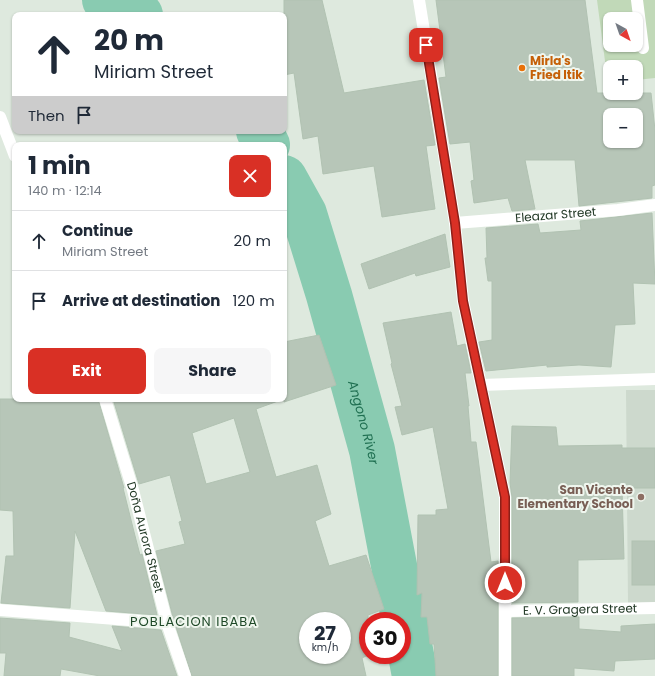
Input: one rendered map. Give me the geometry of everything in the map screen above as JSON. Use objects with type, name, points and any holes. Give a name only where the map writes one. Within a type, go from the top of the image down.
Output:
[{"type":"street","points":[[419,0],[455,223],[463,301],[505,497],[506,676]]},
{"type":"street","points":[[637,0],[638,12]]},
{"type":"street","points":[[0,117],[12,148]]},
{"type":"street","name":"Eleazar Street","points":[[455,223],[618,210],[655,205]]},
{"type":"street","points":[[481,385],[655,379]]},
{"type":"street","name":"Doña Aurora Street","points":[[106,402],[133,490],[166,624],[186,676]]},
{"type":"street","name":"E. V. Gragera Street","points":[[505,611],[655,608]]},
{"type":"street","points":[[0,610],[166,624]]},
{"type":"shaded area","name":"San Vicente Elementary School","points":[[626,390],[655,390],[655,603],[628,603]]},
{"type":"green space","points":[[597,0],[655,0],[655,78],[643,79],[643,60],[605,60],[604,52],[643,52],[643,12],[603,12],[603,46]]},
{"type":"building","points":[[284,0],[322,0],[344,93],[424,80],[435,145],[426,146],[435,209],[382,217],[374,166],[323,174],[318,136],[303,139],[294,73],[287,74],[287,12],[284,12]]},
{"type":"building","points":[[436,0],[585,0],[597,93],[603,93],[603,100],[643,100],[643,93],[651,93],[655,130],[655,185],[652,186],[652,198],[579,206],[575,160],[525,160],[535,209],[512,211],[508,198],[474,203],[471,181],[474,180],[470,142],[450,144],[439,78],[446,77]]},
{"type":"building","points":[[652,213],[655,284],[633,283],[635,324],[615,325],[611,367],[579,365],[547,367],[547,365],[486,371],[479,342],[492,340],[492,281],[488,281],[485,258],[487,258],[486,228],[538,224],[540,233],[581,230],[580,221]]},
{"type":"building","points":[[445,234],[450,267],[416,276],[415,273],[369,289],[361,264]]},
{"type":"building","points":[[451,312],[457,346],[465,344],[471,373],[465,373],[471,442],[476,442],[491,562],[498,561],[498,676],[436,676],[434,644],[430,644],[427,617],[421,617],[422,593],[417,595],[418,515],[436,515],[436,510],[448,509],[433,427],[402,435],[395,407],[402,406],[391,364],[383,323]]},
{"type":"building","points":[[319,335],[336,385],[287,401],[287,341]]},
{"type":"building","points":[[0,399],[12,399],[12,402],[99,402],[124,488],[134,532],[140,555],[142,554],[157,615],[106,611],[75,531],[70,608],[1,603],[6,556],[14,556],[13,511],[0,510]]},
{"type":"building","points":[[114,402],[275,402],[256,409],[276,477],[317,465],[331,514],[315,521],[329,566],[366,555],[384,609],[376,612],[359,612],[359,664],[363,664],[366,676],[192,676],[174,621],[156,551],[185,544],[179,522],[182,521],[170,475],[139,484]],"holes":[[[234,418],[250,472],[206,484],[192,433]]]},
{"type":"building","points":[[512,426],[556,427],[558,446],[622,445],[622,448],[655,448],[655,488],[622,488],[624,559],[578,560],[578,602],[512,603],[512,497],[510,483]]},
{"type":"building","points":[[632,541],[655,541],[655,585],[632,585]]},
{"type":"building","points":[[579,617],[579,629],[621,632],[621,626],[655,624],[655,659],[615,661],[614,671],[574,668],[574,676],[512,676],[512,618]]},
{"type":"building","points":[[0,618],[70,623],[69,637],[122,651],[112,626],[161,630],[177,676],[100,676],[61,669],[60,676],[4,676],[6,653],[0,653]]},
{"type":"waterway","name":"Angono River","points":[[105,0],[133,12]]},
{"type":"waterway","name":"Angono River","points":[[261,134],[265,142]]},
{"type":"waterway","name":"Angono River","points":[[287,183],[304,214],[329,295],[372,450],[415,676]]},
{"type":"place","name":"Mirla's Fried Itik","points":[[522,68]]},
{"type":"place","name":"San Vicente Elementary School","points":[[641,497]]},
{"type":"district","name":"POBLACION IBABA","points":[[194,621]]},
{"type":"route","points":[[426,45],[455,223],[463,301],[505,497],[505,583]]}]
